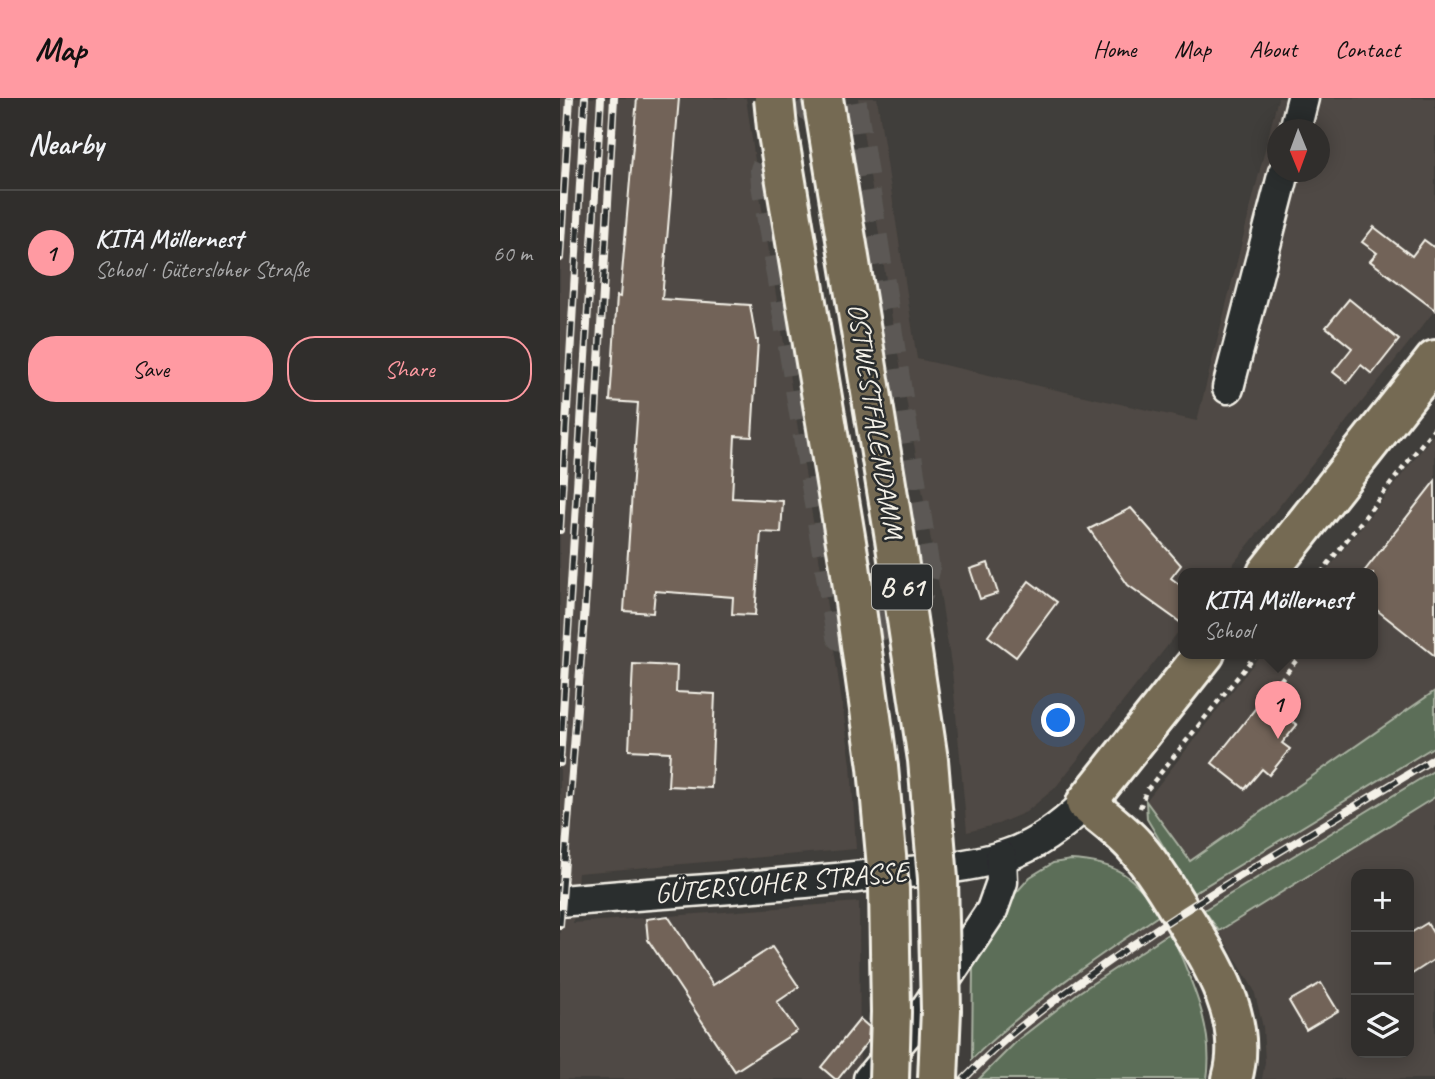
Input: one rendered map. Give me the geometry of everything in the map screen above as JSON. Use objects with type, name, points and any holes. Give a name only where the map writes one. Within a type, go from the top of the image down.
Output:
[{"type":"main road","name":"OSTWESTFALENDAMM","points":[[774,98],[850,566],[878,767],[889,889],[889,1079]]},
{"type":"main road","name":"OSTWESTFALENDAMM","points":[[823,98],[895,538],[928,760],[938,879],[941,1010],[938,1079]]},
{"type":"main road","points":[[1271,568],[1435,360]]},
{"type":"main road","name":"GÜTERSLOHER STRASSE","points":[[1086,803],[1200,659]]},
{"type":"main road","points":[[1086,803],[1134,846],[1157,875],[1206,953],[1232,1013],[1235,1041],[1233,1079]]},
{"type":"street","points":[[1298,119],[1303,98]]},
{"type":"street","points":[[1228,388],[1281,182]]},
{"type":"street","name":"GÜTERSLOHER STRASSE","points":[[560,901],[845,879],[958,866],[1001,857],[1031,845],[1047,836],[1086,803]]},
{"type":"street","points":[[869,1079],[920,1016],[992,910],[1002,882],[1001,857]]},
{"type":"path","points":[[1325,568],[1435,427]]},
{"type":"path","points":[[1140,808],[1146,791],[1252,659]]},
{"type":"path","points":[[1268,696],[1296,659]]},
{"type":"shaded area","points":[[560,98],[746,98],[851,764],[856,849],[578,873],[573,923],[859,902],[860,1079],[560,1079]]},
{"type":"shaded area","points":[[858,98],[877,98],[917,359],[1197,421],[1267,142],[1267,182],[1330,182],[1330,119],[1273,119],[1278,98],[1435,98],[1435,310],[1230,568],[1178,568],[1178,632],[1055,788],[1026,812],[998,824],[967,832],[952,671],[893,325]]},
{"type":"shaded area","points":[[1435,433],[1435,691],[1190,861],[1146,801],[1257,659],[1378,659],[1378,568],[1329,568]]},
{"type":"shaded area","points":[[1435,746],[1435,770],[1210,906],[1078,993],[1019,1039],[979,1079],[971,1079],[972,1059],[1008,1023],[1066,978],[1199,889]]},
{"type":"shaded area","points":[[1435,797],[1435,1079],[1262,1079],[1265,1062],[1263,1027],[1254,990],[1219,931]]},
{"type":"green space","points":[[1435,691],[1435,746],[1192,894],[1147,819],[1146,801],[1190,861]]},
{"type":"green space","points":[[1435,770],[1435,797],[1219,931],[1204,910]]},
{"type":"green space","points":[[1071,860],[1101,864],[1124,874],[1142,890],[1161,914],[1040,1000],[972,1059],[973,965],[1014,895],[1030,877],[1053,863]]},
{"type":"green space","points":[[1171,932],[1193,985],[1204,1022],[1209,1060],[1207,1079],[979,1079],[1019,1039],[1078,993]]},
{"type":"building","points":[[637,98],[679,98],[662,299],[750,305],[758,340],[752,437],[735,436],[732,498],[783,501],[781,533],[761,532],[755,615],[732,614],[733,597],[655,591],[653,613],[624,611],[638,403],[610,401],[617,296],[620,297]]},
{"type":"building","points":[[1374,227],[1412,256],[1424,240],[1435,248],[1435,310],[1370,261],[1377,253],[1362,242]]},
{"type":"building","points":[[1349,299],[1399,340],[1372,374],[1361,365],[1347,383],[1333,372],[1352,348],[1326,327]]},
{"type":"building","points":[[1435,481],[1435,656],[1378,611],[1378,568],[1367,568]]},
{"type":"building","points":[[1131,508],[1181,565],[1171,578],[1178,583],[1178,621],[1128,585],[1089,529]]},
{"type":"building","points":[[988,563],[998,593],[980,599],[970,569]]},
{"type":"building","points":[[1029,581],[1057,602],[1016,657],[988,636]]},
{"type":"building","points":[[633,664],[677,666],[676,692],[715,694],[711,788],[668,786],[670,752],[629,750]]},
{"type":"building","points":[[1263,699],[1297,725],[1282,743],[1290,749],[1269,775],[1262,769],[1245,789],[1212,763]]},
{"type":"building","points":[[668,916],[713,985],[772,947],[799,987],[777,1002],[797,1031],[735,1071],[648,940],[646,919]]},
{"type":"building","points":[[1427,923],[1435,936],[1435,959],[1414,973],[1414,932]]},
{"type":"building","points":[[1321,983],[1338,1011],[1306,1030],[1289,1001]]},
{"type":"building","points":[[860,1019],[869,1027],[868,1041],[838,1079],[835,1079],[821,1067]]},
{"type":"tunnel","points":[[823,98],[773,151],[765,170],[841,636],[884,624],[903,613],[917,596],[925,570],[851,98]]},
{"type":"railway","points":[[560,258],[570,98]]},
{"type":"railway","points":[[560,530],[585,98]]},
{"type":"railway","points":[[560,763],[601,98]]},
{"type":"railway","points":[[560,925],[585,607],[614,98]]},
{"type":"railway","points":[[964,1079],[1014,1032],[1115,957],[1220,888],[1435,758]]},
{"type":"place","name":"KITA Möllernest","points":[[1278,739]]}]
